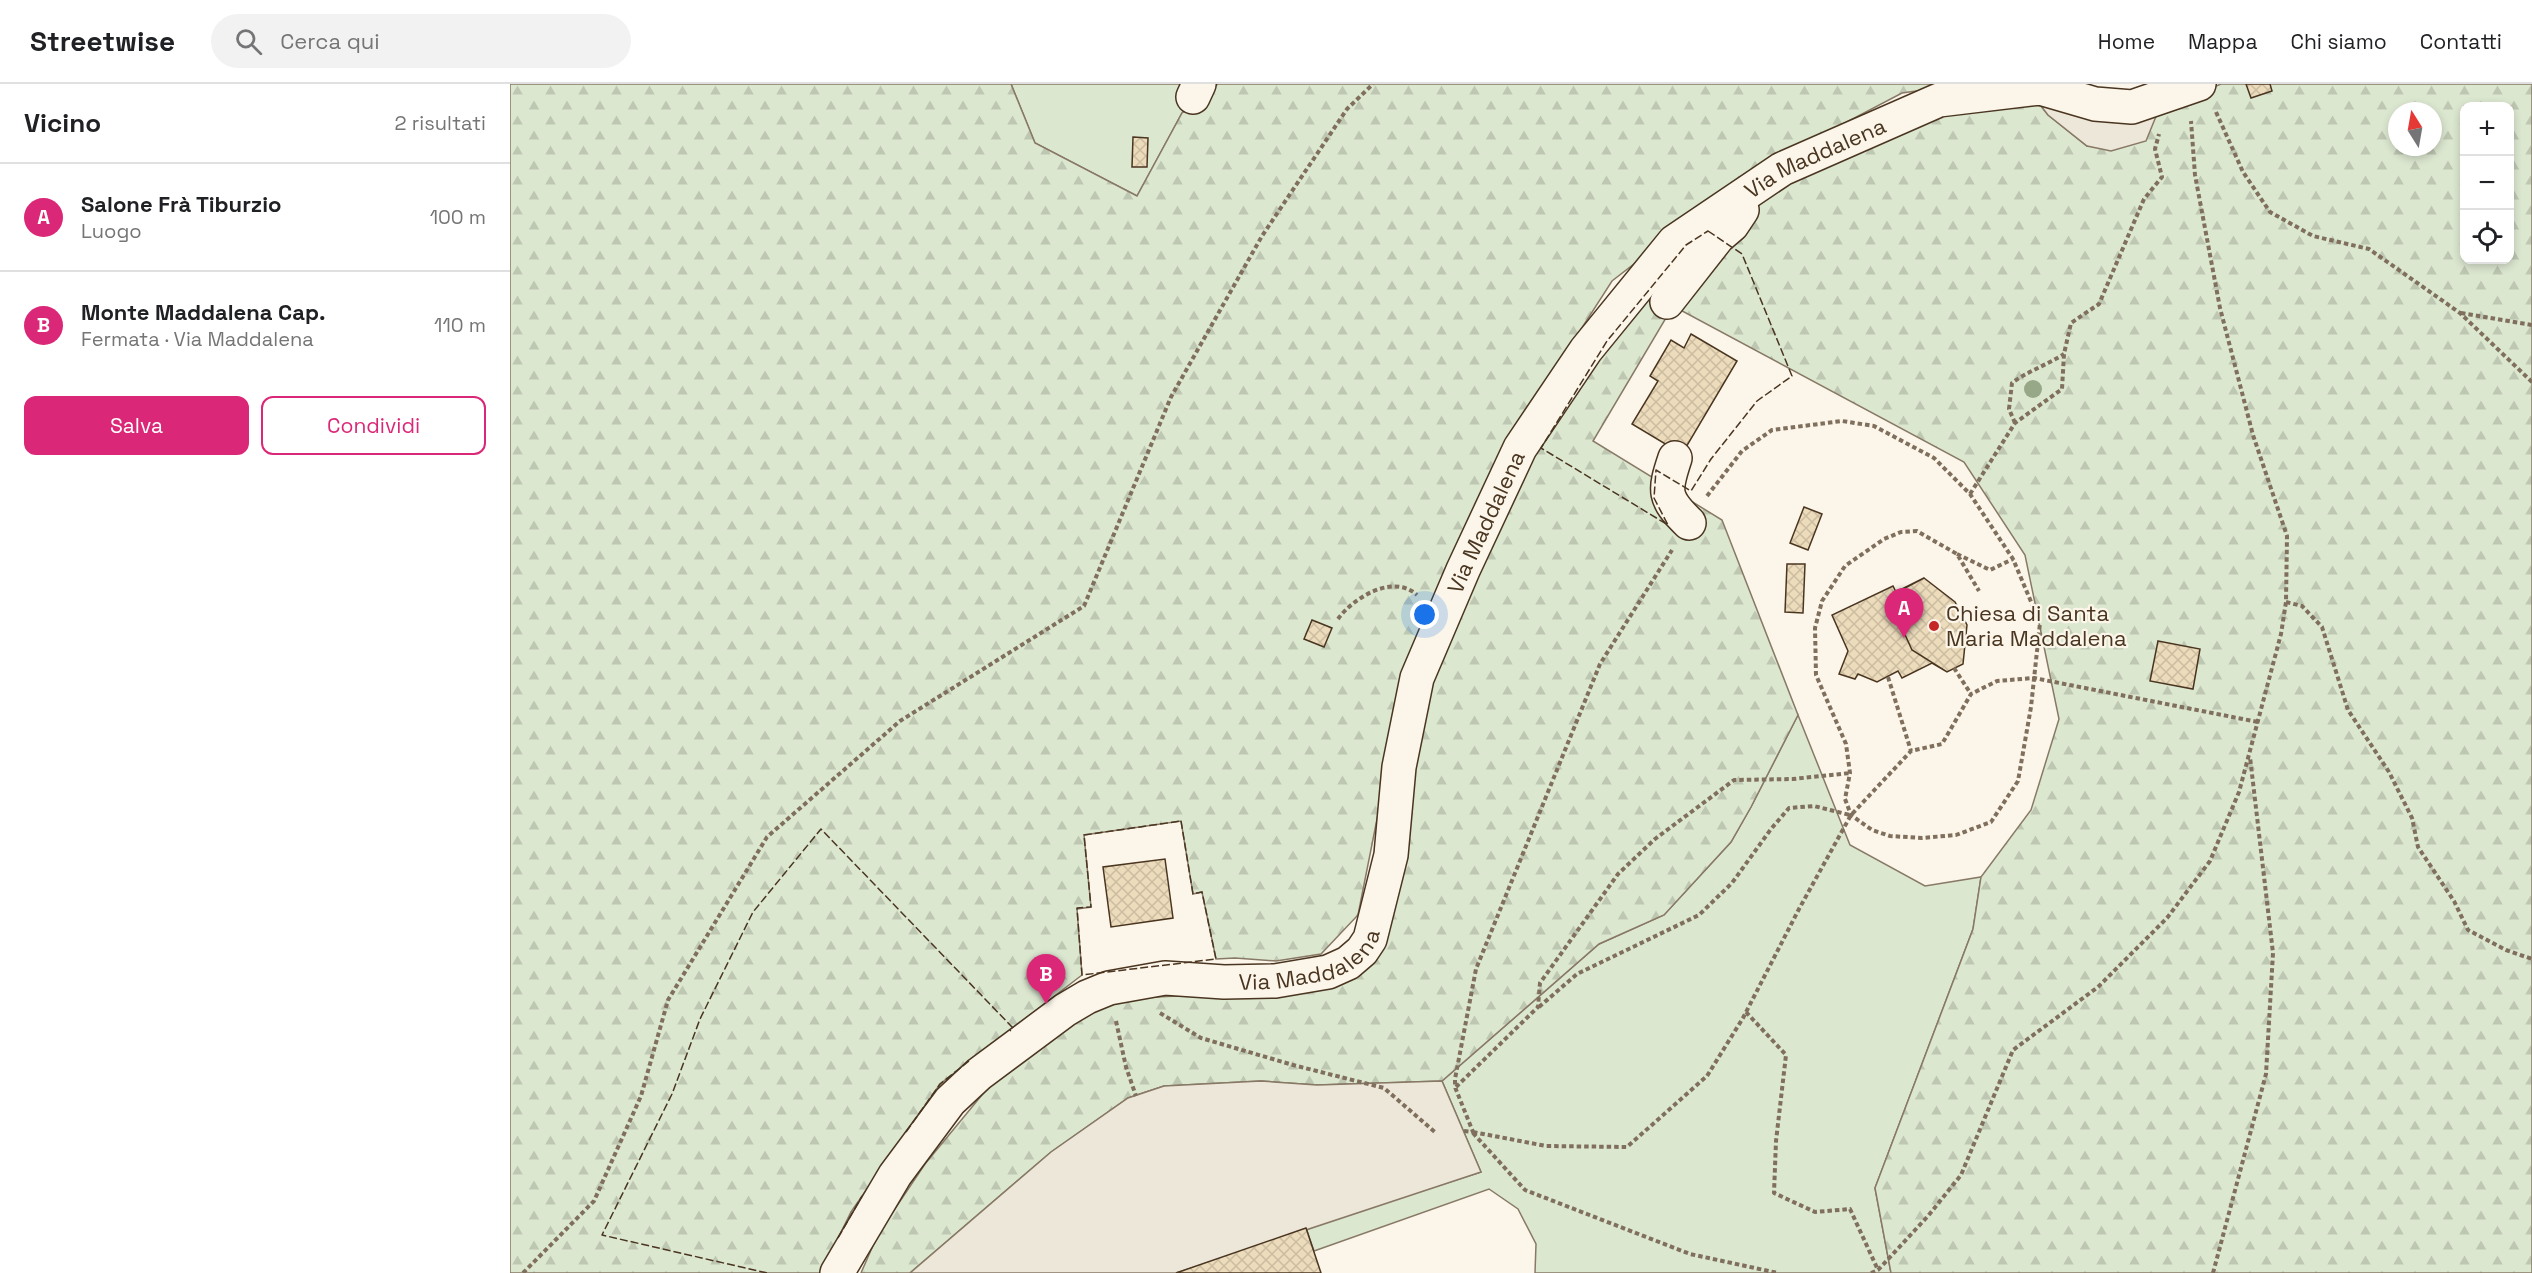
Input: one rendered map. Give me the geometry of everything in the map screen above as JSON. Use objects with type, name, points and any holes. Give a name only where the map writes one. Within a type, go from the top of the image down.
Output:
[{"type":"street","name":"Via Maddalena","points":[[837,1273],[895,1175],[950,1101],[979,1074],[1065,1010],[1087,997],[1112,987],[1165,978],[1224,982],[1275,981],[1328,972],[1348,963],[1362,951],[1370,939],[1390,855],[1399,768],[1417,678],[1439,628],[1520,448],[1586,350],[1674,242],[1782,170],[1939,100],[2040,88],[2095,104],[2132,107],[2197,90]]},
{"type":"street","points":[[1667,302],[1718,237],[1732,225],[1759,185]]},
{"type":"street","points":[[1675,458],[1665,488],[1672,507],[1689,523]]},
{"type":"path","points":[[523,1273],[594,1201],[641,1096],[668,1000],[767,837],[900,721],[1084,606],[1171,398],[1262,236],[1347,109],[1373,84]]},
{"type":"path","points":[[2197,90],[2243,172],[2270,212],[2313,236],[2369,249],[2460,313],[2532,382]]},
{"type":"path","points":[[1871,1273],[1878,1270],[1929,1216],[1961,1175],[2013,1050],[2098,987],[2166,918],[2210,861],[2239,792],[2281,634],[2286,602],[2287,536],[2253,435],[2220,308],[2195,175],[2197,90]]},
{"type":"path","points":[[1970,494],[2015,423],[2062,389],[2064,354],[2071,323],[2099,304],[2144,199],[2162,177],[2155,149],[2160,131]]},
{"type":"path","points":[[2460,313],[2532,325]]},
{"type":"path","points":[[2015,423],[2009,409],[2012,383],[2027,372],[2047,365],[2064,354]]},
{"type":"path","points":[[1455,1087],[1538,1007],[1577,974],[1699,915],[1732,883],[1789,808],[1814,806],[1851,815],[1872,830],[1890,836],[1922,838],[1956,835],[1991,822],[2018,781],[2040,623],[2013,559],[1970,494],[1934,458],[1874,426],[1842,421],[1772,430],[1742,451],[1689,523],[1600,664],[1476,969],[1455,1087],[1473,1132],[1525,1190],[1690,1254],[1778,1273]]},
{"type":"path","points":[[1851,815],[1845,799],[1850,773],[1846,744],[1816,675],[1815,628],[1822,601],[1845,566],[1884,539],[1901,532],[1917,531],[1990,570],[2013,559]]},
{"type":"path","points":[[1957,554],[1979,591]]},
{"type":"path","points":[[1338,619],[1348,605],[1370,592],[1391,587],[1412,590],[1426,603],[1439,628]]},
{"type":"path","points":[[2286,602],[2302,606],[2322,627],[2348,710],[2388,772],[2412,818],[2418,847],[2454,901],[2468,930],[2506,950],[2532,958]]},
{"type":"path","points":[[1954,668],[1971,694]]},
{"type":"path","points":[[1888,676],[1911,751]]},
{"type":"path","points":[[1464,1131],[1546,1146],[1627,1147],[1707,1076],[1746,1012],[1851,815],[1911,751],[1942,744],[1971,694],[1996,681],[2034,678],[2258,722]]},
{"type":"path","points":[[2213,1273],[2266,1074],[2273,953],[2249,754]]},
{"type":"path","points":[[1538,1007],[1540,983],[1618,874],[1654,839],[1734,780],[1793,779],[1850,773]]},
{"type":"path","points":[[1112,987],[1126,1067],[1136,1096]]},
{"type":"path","points":[[1112,987],[1202,1038],[1293,1065],[1384,1088],[1436,1132]]},
{"type":"path","points":[[1746,1012],[1786,1055],[1776,1141],[1774,1193],[1815,1212],[1850,1209],[1878,1270]]},
{"type":"green space","points":[[510,84],[1011,84],[1035,143],[1137,196],[1182,113],[1218,84],[1968,84],[1902,93],[1757,169],[1612,281],[1511,438],[1379,809],[1358,915],[1321,954],[1276,961],[1216,959],[1202,892],[1193,894],[1181,821],[1084,835],[1091,907],[1077,909],[1082,975],[940,1084],[851,1212],[821,1273],[510,1273]]},
{"type":"green space","points":[[1011,84],[1218,84],[1182,113],[1137,196],[1035,143]]},
{"type":"green space","points":[[2221,84],[2532,84],[2532,1273],[1891,1273],[1875,1188],[1973,929],[1981,877],[2031,810],[2059,719],[2025,555],[1964,462],[1673,306],[1593,441],[1722,520],[1798,715],[1731,842],[1664,915],[1599,944],[1442,1081],[1317,1085],[1261,1081],[1164,1086],[1128,1098],[1051,1152],[910,1273],[861,1273],[878,1234],[925,1164],[986,1090],[1087,1012],[1136,998],[1218,994],[1368,964],[1430,679],[1506,498],[1607,341],[1686,245],[1790,175],[1944,108],[2015,103],[2041,106],[2048,115],[2087,146],[2159,109]]},
{"type":"green space","points":[[1798,715],[1850,845],[1925,886],[1981,877],[1973,929],[1875,1188],[1891,1273],[1535,1273],[1536,1244],[1518,1209],[1489,1189],[1314,1251],[1306,1228],[1481,1172],[1442,1081],[1599,944],[1664,915],[1731,842]]},
{"type":"shaded area","points":[[2041,106],[2097,114],[2159,109],[2146,141],[2111,151],[2087,146],[2048,115]]},
{"type":"shaded area","points":[[1261,1081],[1317,1085],[1442,1081],[1481,1172],[1176,1273],[910,1273],[1051,1152],[1128,1098],[1164,1086]]},
{"type":"building","points":[[2246,84],[2270,84],[2272,91],[2251,98]]},
{"type":"building","points":[[1133,137],[1148,138],[1147,167],[1132,167]]},
{"type":"building","points":[[1691,334],[1737,361],[1682,454],[1632,424],[1658,381],[1650,376],[1671,340],[1684,348]]},
{"type":"building","points":[[1804,507],[1822,514],[1808,550],[1790,543]]},
{"type":"building","points":[[1787,564],[1805,564],[1803,613],[1785,612]]},
{"type":"building","name":"Chiesa di Santa Maria Maddalena","points":[[1924,578],[1955,602],[1967,625],[1963,664],[1947,672],[1912,650],[1902,628],[1903,589]]},
{"type":"building","points":[[1924,578],[1955,602],[1967,625],[1963,664],[1947,672],[1932,663],[1902,678],[1898,671],[1877,682],[1858,674],[1855,679],[1839,674],[1848,651],[1832,615],[1893,586],[1896,592]]},
{"type":"building","points":[[1312,620],[1332,628],[1324,647],[1304,639]]},
{"type":"building","points":[[2158,641],[2200,649],[2193,689],[2150,681]]},
{"type":"building","points":[[1165,859],[1173,918],[1111,927],[1103,867]]},
{"type":"building","points":[[1306,1228],[1321,1273],[1176,1273]]},
{"type":"fence","points":[[1708,231],[1742,254],[1792,376],[1757,401],[1711,459],[1691,491],[1656,470],[1654,498],[1668,525],[1541,448],[1607,341],[1686,245],[1708,231]]},
{"type":"fence","points":[[1181,821],[1193,894],[1202,892],[1216,959],[1082,975],[1077,908],[1091,907],[1084,835],[1181,821]]},
{"type":"fence","points":[[767,1273],[602,1235],[672,1094],[700,1019],[753,912],[821,829],[1013,1028],[1010,1031]]},
{"type":"fence","points":[[906,1132],[940,1084],[969,1061]]},
{"type":"fence","points":[[838,1238],[862,1196]]},
{"type":"place","name":"Chiesa di Santa Maria Maddalena","points":[[1934,626]]},
{"type":"place","name":"Salone Frà Tiburzio","points":[[1904,638]]},
{"type":"place","name":"Monte Maddalena Cap.","points":[[1046,1004]]}]
